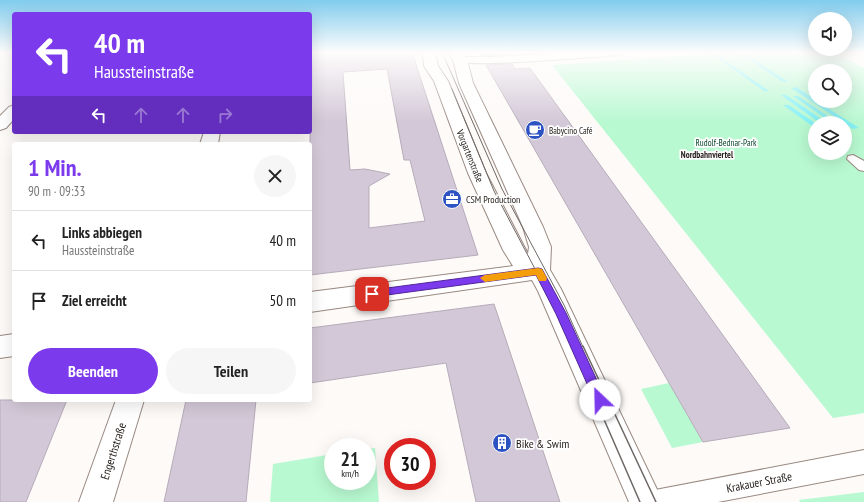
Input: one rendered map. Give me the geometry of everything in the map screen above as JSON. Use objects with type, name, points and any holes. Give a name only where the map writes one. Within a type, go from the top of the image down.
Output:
[{"type":"street","name":"Vorgartenstraße","points":[[437,75],[441,81],[490,203],[522,262],[538,272],[561,313],[646,502]]},
{"type":"street","points":[[312,302],[538,272],[540,247],[533,227],[463,75]]},
{"type":"street","points":[[0,125],[12,112]]},
{"type":"street","points":[[0,347],[12,345]]},
{"type":"street","name":"Engerthstraße","points":[[96,502],[129,402]]},
{"type":"street","name":"Krakauer Straße","points":[[655,502],[864,462]]},
{"type":"green space","name":"Rudolf-Bednar-Park","points":[[560,75],[808,75],[808,108],[852,108],[852,75],[864,75],[864,413],[833,418]]},
{"type":"green space","points":[[669,383],[703,442],[672,448],[641,389]]},
{"type":"green space","points":[[324,456],[324,490],[376,490],[376,462],[379,502],[270,502],[273,464]]},
{"type":"green space","points":[[864,492],[864,502],[800,502],[799,500]]},
{"type":"water","points":[[742,75],[747,75],[769,91],[764,91]]},
{"type":"water","points":[[773,75],[778,75],[788,82],[783,82]]},
{"type":"water","points":[[796,87],[808,95],[808,99],[791,88]]},
{"type":"water","points":[[781,95],[786,95],[817,116],[810,116]]},
{"type":"water","points":[[793,96],[798,96],[808,103],[808,106]]},
{"type":"water","points":[[783,105],[789,105],[808,118],[808,123]]},
{"type":"water","points":[[810,108],[816,108],[828,116],[822,116]]},
{"type":"water","points":[[821,108],[828,108],[840,116],[833,116]]},
{"type":"water","points":[[852,124],[859,128],[853,129]]},
{"type":"building","points":[[312,75],[343,75],[350,170],[365,169],[390,174],[369,186],[369,228],[425,221],[410,160],[404,160],[388,75],[420,75],[478,255],[312,275],[312,142],[310,142],[310,134],[312,134]]},
{"type":"building","points":[[492,75],[535,75],[790,428],[703,442]]},
{"type":"building","name":"Bike & Swim","points":[[494,304],[560,502],[476,502],[446,363],[312,383],[312,328]]},
{"type":"building","points":[[0,400],[12,400],[12,402],[66,402],[26,502],[0,502]]},
{"type":"building","points":[[186,402],[256,402],[246,502],[164,502]]},
{"type":"tram line","points":[[452,75],[502,189],[564,305],[583,347]]},
{"type":"tram line","points":[[452,89],[494,191],[554,305],[572,347]]},
{"type":"tram line","points":[[572,346],[640,502]]},
{"type":"tram line","points":[[583,346],[656,502]]},
{"type":"slow traffic","points":[[485,278],[538,272],[542,278]]},
{"type":"place","name":"Babycino Café","points":[[535,130]]},
{"type":"place","name":"CSM Production","points":[[452,199]]},
{"type":"place","name":"Bike & Swim","points":[[502,443]]},
{"type":"district","name":"Nordbahnviertel","points":[[707,154]]},
{"type":"route","points":[[372,294],[538,272],[549,289],[561,313],[600,400]]}]
